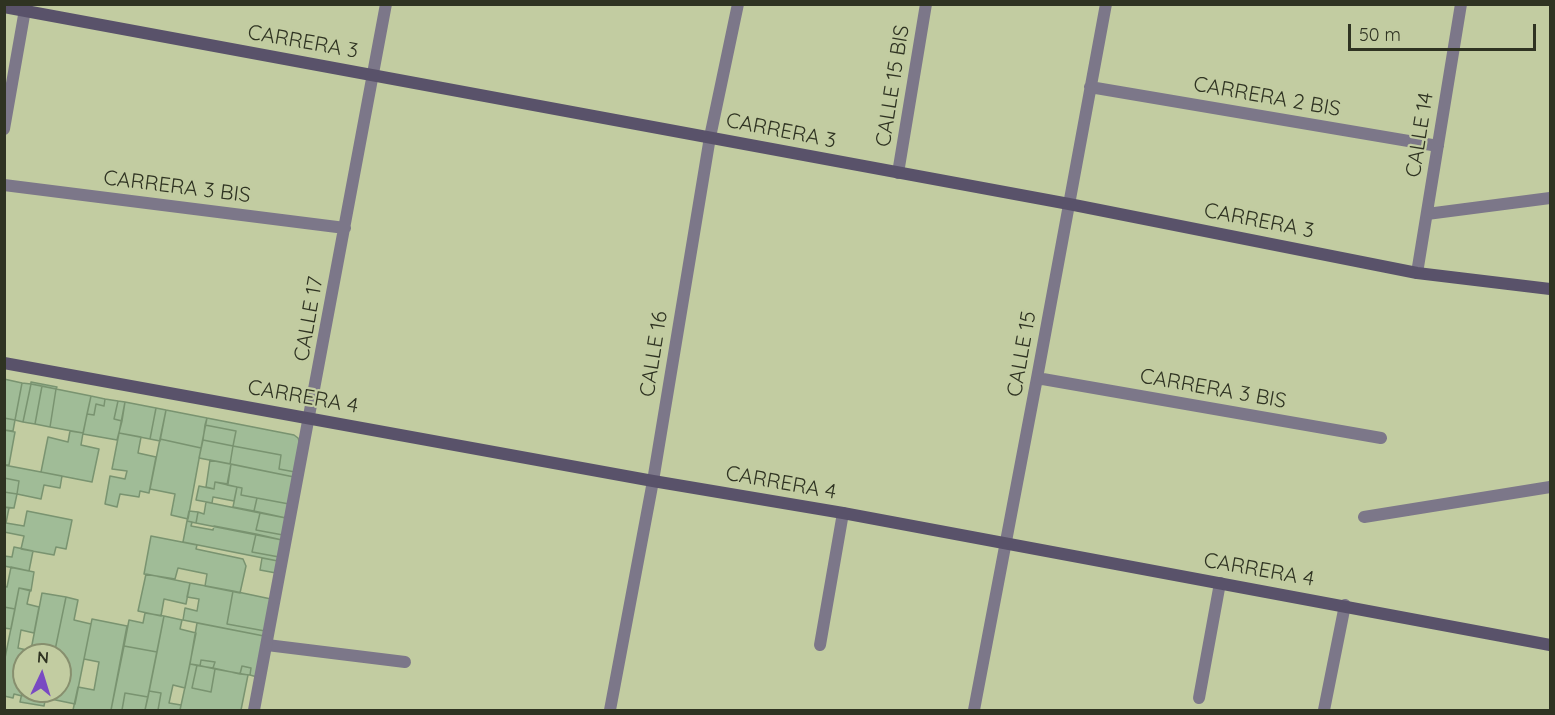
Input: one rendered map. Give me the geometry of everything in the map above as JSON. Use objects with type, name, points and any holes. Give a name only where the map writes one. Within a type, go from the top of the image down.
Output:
[{"type":"main road","name":"CARRERA 3","points":[[4,7],[25,8],[1069,204],[1417,273],[1551,289]]},
{"type":"main road","name":"CARRERA 4","points":[[4,363],[653,481],[843,513],[1551,645]]},
{"type":"street","name":"CALLE 17","points":[[254,711],[386,4]]},
{"type":"street","name":"CALLE 16","points":[[610,711],[653,481],[710,138],[738,4]]},
{"type":"street","name":"CALLE 15 BIS","points":[[898,173],[926,4]]},
{"type":"street","name":"CALLE 15","points":[[974,711],[1106,4]]},
{"type":"street","name":"CALLE 14","points":[[1417,273],[1461,4]]},
{"type":"street","points":[[4,129],[25,8]]},
{"type":"street","name":"CARRERA 2 BIS","points":[[1090,87],[1438,146]]},
{"type":"street","name":"CARRERA 3 BIS","points":[[4,185],[345,228]]},
{"type":"street","points":[[1426,214],[1551,198]]},
{"type":"street","name":"CARRERA 3 BIS","points":[[1037,378],[1381,438]]},
{"type":"street","points":[[1364,517],[1551,487]]},
{"type":"street","points":[[820,645],[843,513]]},
{"type":"street","points":[[1199,698],[1220,583]]},
{"type":"street","points":[[1324,711],[1345,605]]},
{"type":"street","points":[[267,645],[405,662]]},
{"type":"building","points":[[4,379],[22,383],[15,420],[4,418]]},
{"type":"building","points":[[31,382],[57,387],[56,389],[31,384]]},
{"type":"building","points":[[22,383],[31,384],[23,422],[15,420]]},
{"type":"building","points":[[31,384],[42,386],[35,424],[23,422]]},
{"type":"building","points":[[42,386],[56,389],[50,427],[35,424]]},
{"type":"building","points":[[56,389],[91,396],[83,433],[50,427]]},
{"type":"building","points":[[91,396],[105,399],[104,406],[96,404],[94,415],[87,414]]},
{"type":"building","points":[[105,399],[118,401],[114,419],[122,421],[117,440],[83,434],[87,414],[94,415],[96,404],[104,406]]},
{"type":"building","points":[[118,401],[125,402],[122,421],[114,419]]},
{"type":"building","points":[[125,402],[156,408],[150,439],[119,433]]},
{"type":"building","points":[[156,408],[166,410],[160,441],[150,439]]},
{"type":"building","points":[[166,410],[207,418],[201,448],[160,439]]},
{"type":"building","points":[[4,418],[15,420],[13,431],[4,430]]},
{"type":"building","points":[[207,418],[294,435],[300,443],[295,472],[279,469],[281,455],[233,446],[236,431],[205,425]]},
{"type":"building","points":[[205,425],[236,431],[233,446],[203,440]]},
{"type":"building","points":[[4,430],[15,432],[9,465],[4,465]]},
{"type":"building","points":[[70,431],[83,433],[81,445],[99,449],[92,482],[41,472],[48,437],[68,442]]},
{"type":"building","points":[[119,433],[141,437],[138,453],[156,457],[149,493],[140,491],[139,497],[120,494],[117,507],[105,504],[110,476],[125,479],[127,471],[112,469]]},
{"type":"building","points":[[160,439],[201,448],[188,519],[171,515],[175,494],[150,489]]},
{"type":"building","points":[[203,440],[233,446],[230,464],[199,458]]},
{"type":"building","points":[[233,446],[281,455],[279,469],[295,472],[294,477],[230,464]]},
{"type":"building","points":[[210,460],[231,464],[228,484],[215,482],[214,489],[206,487]]},
{"type":"building","points":[[231,464],[294,477],[289,504],[241,495],[242,488],[227,485]]},
{"type":"building","points":[[4,465],[62,476],[60,488],[44,485],[41,499],[17,494],[19,481],[4,478]]},
{"type":"building","points":[[4,478],[19,481],[17,494],[4,492]]},
{"type":"building","points":[[215,482],[237,487],[234,501],[213,497],[212,503],[196,500],[199,486],[214,489]]},
{"type":"building","points":[[237,487],[242,488],[241,495],[257,498],[254,511],[233,507]]},
{"type":"building","points":[[4,492],[17,494],[14,508],[4,507]]},
{"type":"building","points":[[257,498],[289,504],[286,518],[254,511]]},
{"type":"building","points":[[206,502],[260,513],[256,530],[283,535],[282,540],[196,523],[198,512],[204,514]]},
{"type":"building","points":[[4,507],[9,508],[6,523],[24,526],[27,511],[72,520],[66,549],[56,547],[54,555],[21,549],[24,536],[4,532]]},
{"type":"building","points":[[189,511],[198,512],[196,523],[187,521]]},
{"type":"building","points":[[260,513],[286,518],[283,535],[256,530]]},
{"type":"building","points":[[187,521],[192,522],[191,526],[213,530],[214,526],[256,534],[252,552],[279,557],[278,561],[183,542]]},
{"type":"building","points":[[256,534],[282,540],[279,557],[252,552]]},
{"type":"building","points":[[151,536],[197,545],[196,549],[243,559],[246,566],[240,593],[205,586],[207,574],[178,568],[175,579],[144,574]]},
{"type":"building","points":[[14,547],[33,551],[29,571],[4,566],[4,556],[12,557]]},
{"type":"building","points":[[262,558],[278,561],[276,573],[260,570]]},
{"type":"building","points":[[11,567],[34,572],[31,591],[19,588],[15,609],[4,607],[4,586],[7,587]]},
{"type":"building","points":[[146,574],[190,583],[186,604],[164,599],[161,616],[138,611]]},
{"type":"building","points":[[190,583],[233,591],[227,624],[265,631],[264,636],[183,620],[185,608],[197,611],[199,599],[187,597]]},
{"type":"building","points":[[19,588],[30,590],[27,604],[39,607],[34,633],[21,630],[19,643],[12,643],[12,698],[4,696],[4,663]]},
{"type":"building","points":[[233,591],[271,599],[265,631],[227,624]]},
{"type":"building","points":[[42,593],[66,597],[56,643],[32,643]]},
{"type":"building","points":[[66,597],[78,600],[74,620],[91,624],[75,704],[70,703],[72,703],[72,643],[56,643]]},
{"type":"building","points":[[4,607],[15,609],[11,629],[4,628]]},
{"type":"building","points":[[145,613],[164,616],[157,652],[124,646],[129,620],[143,623]]},
{"type":"building","points":[[164,616],[182,620],[180,629],[196,633],[185,688],[173,685],[169,703],[181,705],[180,710],[158,710],[161,693],[149,691]]},
{"type":"building","points":[[92,619],[127,626],[111,710],[73,710],[78,687],[94,690],[99,662],[84,659]]},
{"type":"building","points":[[197,623],[264,636],[257,677],[250,675],[251,668],[242,666],[240,674],[213,668],[215,662],[201,660],[200,666],[190,664]]},
{"type":"building","points":[[124,646],[157,652],[148,697],[125,693],[122,710],[111,710]]},
{"type":"building","points":[[201,660],[215,662],[213,668],[200,666]]},
{"type":"building","points":[[190,664],[197,665],[192,688],[211,692],[215,669],[248,675],[241,710],[180,710]]},
{"type":"building","points":[[197,665],[215,669],[211,692],[192,688]]},
{"type":"building","points":[[242,666],[251,668],[250,675],[240,674]]},
{"type":"building","points":[[149,691],[161,693],[158,710],[145,710]]},
{"type":"building","points":[[125,693],[148,697],[145,710],[122,710]]},
{"type":"building","points":[[26,703],[45,703],[44,706]]}]
